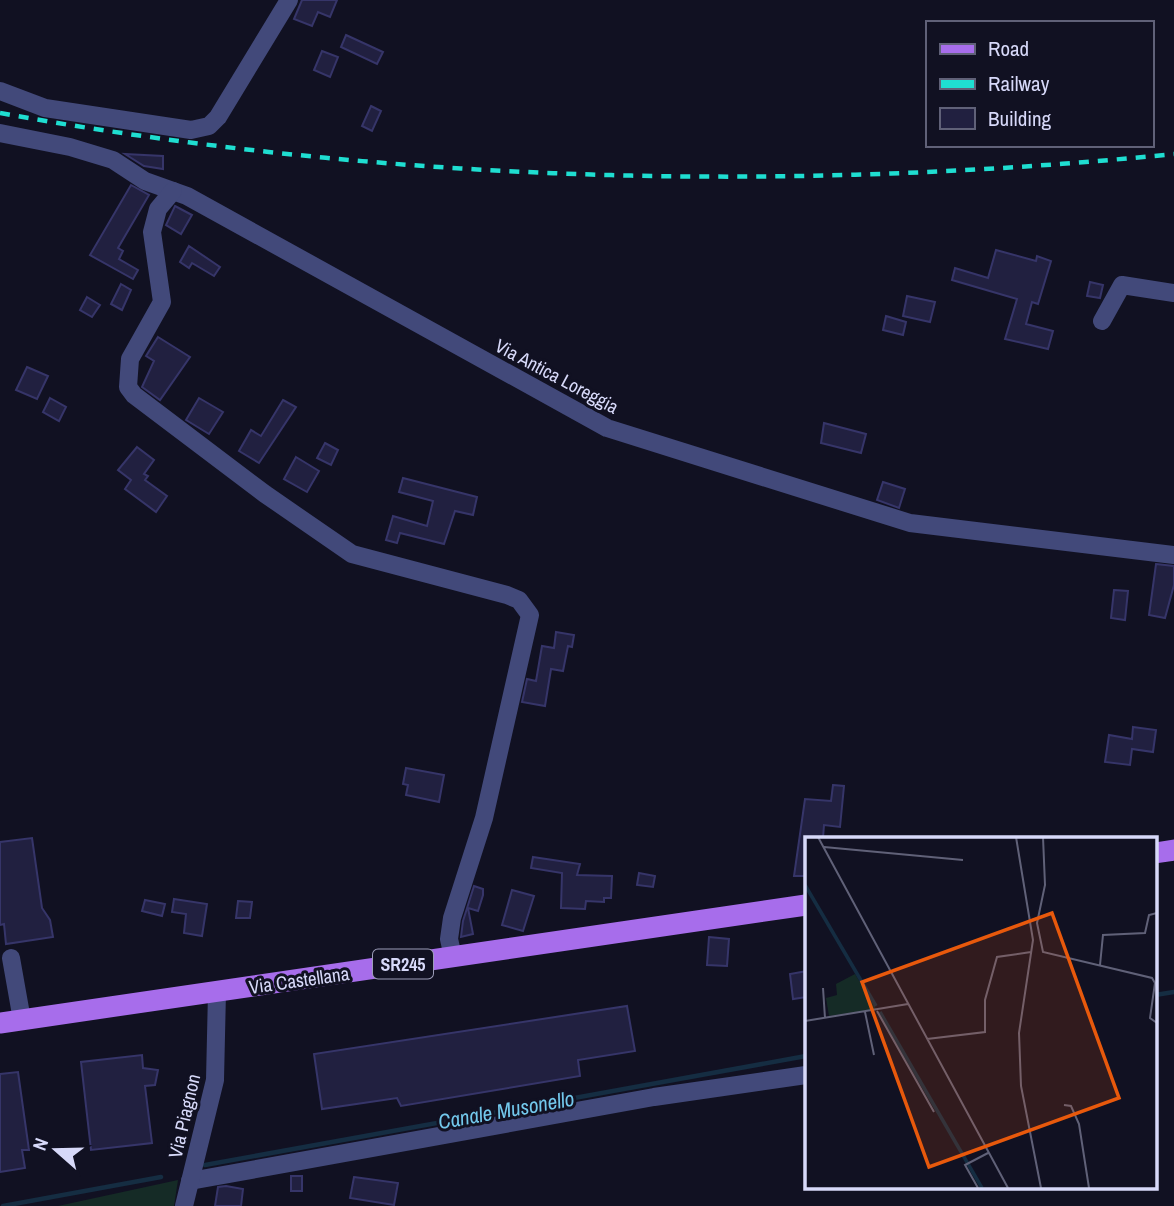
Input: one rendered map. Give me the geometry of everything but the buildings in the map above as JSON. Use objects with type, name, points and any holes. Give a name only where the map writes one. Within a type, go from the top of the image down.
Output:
[{"type":"main road","points":[[1156,853],[1174,850]]},
{"type":"main road","name":"Via Castellana","points":[[0,1023],[805,905]]},
{"type":"street","points":[[0,91],[45,108],[199,129],[218,117],[289,0]]},
{"type":"street","name":"Via Antica Loreggia","points":[[0,133],[70,147],[113,160],[145,181],[173,191],[607,428],[910,523],[1174,555]]},
{"type":"street","points":[[173,191],[158,209],[152,232],[162,302],[130,359],[128,387],[265,494],[352,554],[507,595],[519,600],[530,615],[484,818],[452,918],[449,939],[453,957]]},
{"type":"street","points":[[1102,321],[1122,285],[1174,293]]},
{"type":"street","points":[[11,958],[22,1020]]},
{"type":"street","name":"Via Piagnon","points":[[184,1206],[215,1080],[217,992]]},
{"type":"street","points":[[190,1181],[641,1100],[805,1075]]},
{"type":"green space","points":[[178,1180],[174,1206],[58,1206]]},
{"type":"waterway","name":"Canale Musonello","points":[[1156,995],[1174,992]]},
{"type":"waterway","name":"Canale Musonello","points":[[205,1165],[805,1056]]},
{"type":"waterway","name":"Canale Musonello","points":[[3,1206],[161,1177]]},
{"type":"railway","points":[[0,113],[146,136],[292,154],[439,167],[586,174],[733,177],[880,174],[1174,154]]}]
